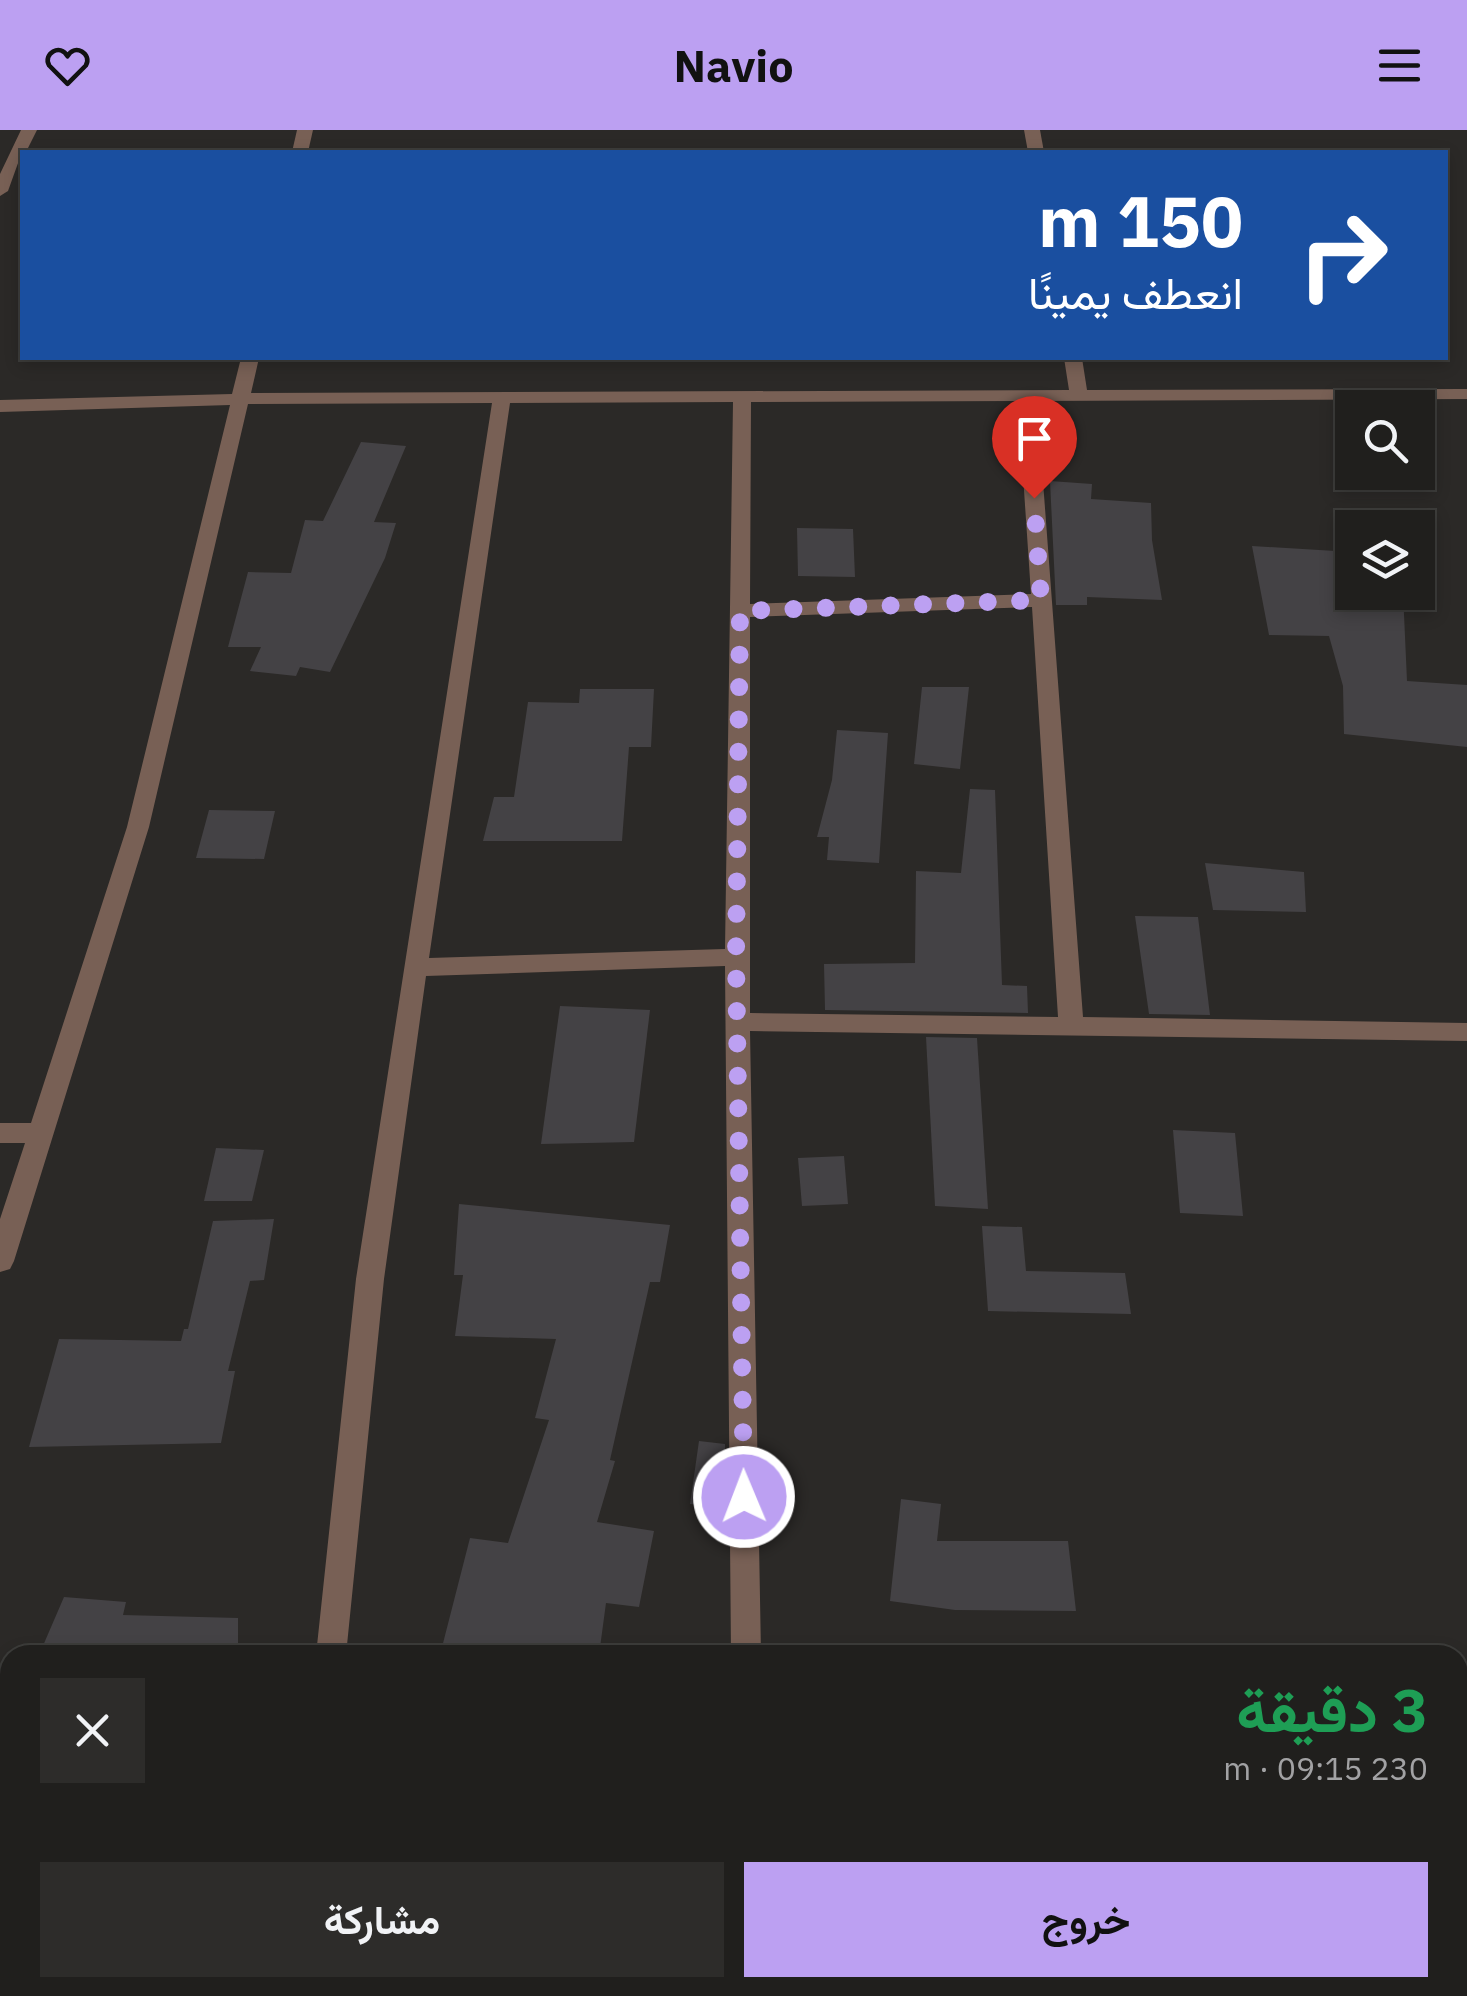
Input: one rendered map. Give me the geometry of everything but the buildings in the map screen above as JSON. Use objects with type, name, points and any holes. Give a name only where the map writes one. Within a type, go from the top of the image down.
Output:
[{"type":"street","points":[[0,192],[29,130]]},
{"type":"street","points":[[0,1262],[138,828],[250,360]]},
{"type":"street","points":[[1073,360],[1079,394]]},
{"type":"street","points":[[0,406],[240,399],[1467,394]]},
{"type":"street","points":[[1027,395],[1071,1026]]},
{"type":"street","points":[[332,1645],[370,1280],[502,398]]},
{"type":"street","points":[[742,398],[736,957],[746,1645]]},
{"type":"street","points":[[740,611],[1041,600]]},
{"type":"street","points":[[416,967],[736,957]]},
{"type":"street","points":[[738,1022],[1467,1032]]},
{"type":"street","points":[[0,1133],[41,1132]]},
{"type":"route","points":[[744,1497],[736,957],[740,611],[1041,600],[1034,498]]}]
